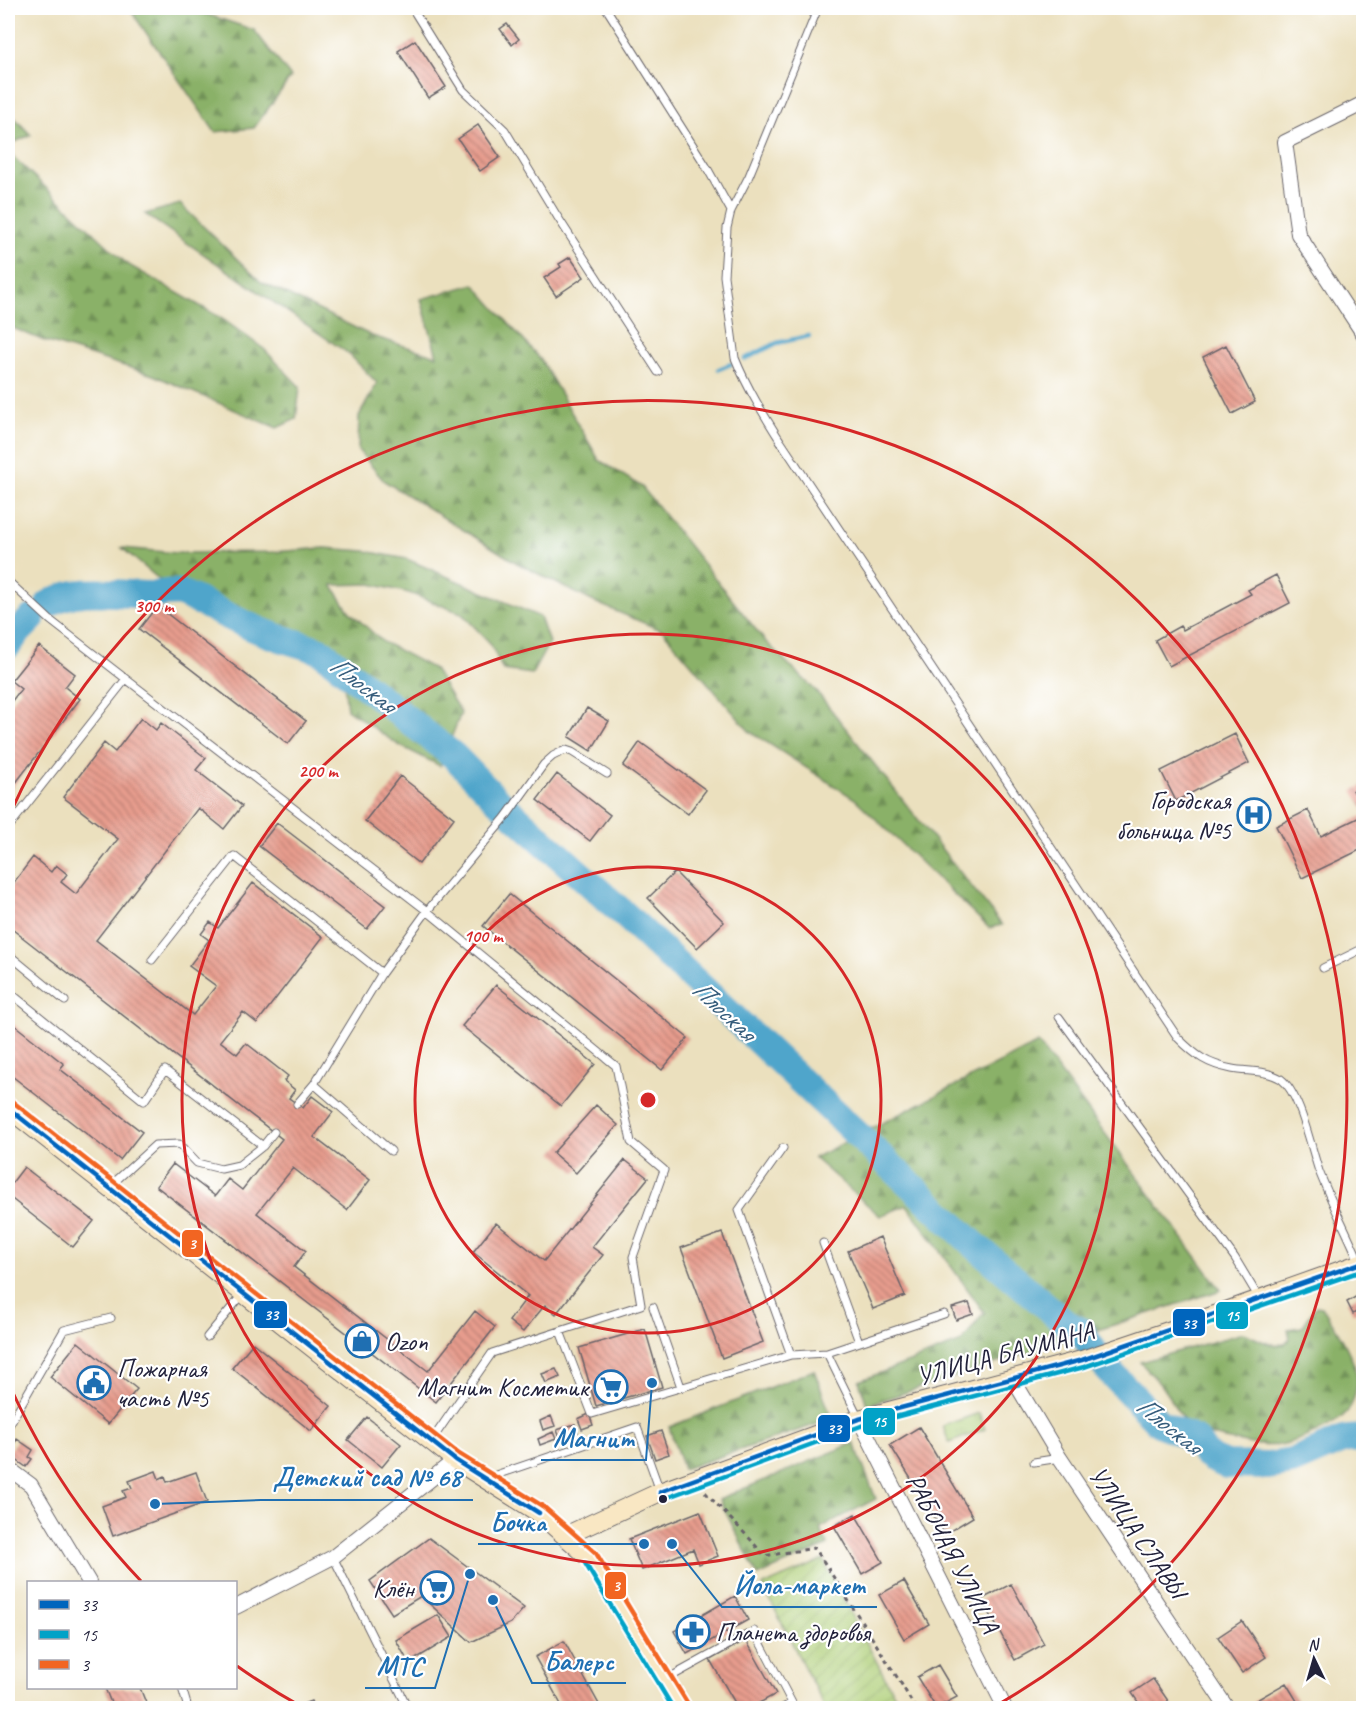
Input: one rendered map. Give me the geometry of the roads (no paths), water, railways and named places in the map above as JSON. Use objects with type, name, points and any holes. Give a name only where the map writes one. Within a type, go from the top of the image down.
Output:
[{"type":"main road","points":[[8,1108],[431,1442],[455,1460],[539,1513],[591,1559],[681,1708]]},
{"type":"main road","name":"УЛИЦА БАУМАНА","points":[[660,1492],[859,1419],[1082,1360],[1362,1263]]},
{"type":"main road","points":[[565,1536],[660,1492]]},
{"type":"street","points":[[1364,103],[1285,142],[1298,234],[1364,335]]},
{"type":"street","name":"УЛИЦА СЛАВЫ","points":[[1012,1379],[1059,1458],[1227,1708]]},
{"type":"street","name":"РАБОЧАЯ УЛИЦА","points":[[859,1419],[1005,1708]]},
{"type":"street","points":[[237,1606],[333,1557],[455,1460]]},
{"type":"street","points":[[8,1468],[31,1485],[87,1581]]},
{"type":"lane","points":[[412,8],[463,90],[505,130],[557,216],[658,372]]},
{"type":"lane","points":[[606,8],[706,166],[731,211]]},
{"type":"lane","points":[[818,8],[749,176],[731,211],[725,239],[724,276],[735,358],[747,385],[771,426],[1178,1038],[1202,1059],[1233,1069],[1271,1074],[1280,1078],[1293,1093],[1320,1172],[1362,1263]]},
{"type":"lane","points":[[8,581],[50,620],[428,911],[616,1066],[631,1142],[664,1170],[633,1257],[641,1305],[492,1353],[431,1442]]},
{"type":"lane","points":[[8,828],[126,679]]},
{"type":"lane","points":[[297,1104],[314,1084],[382,973],[428,911],[505,818],[544,764],[553,756],[566,750],[607,774]]},
{"type":"lane","points":[[152,960],[234,856],[382,973]]},
{"type":"lane","points":[[1323,968],[1364,948]]},
{"type":"lane","points":[[8,954],[65,1001]]},
{"type":"lane","points":[[8,991],[144,1101],[165,1070],[263,1146]]},
{"type":"lane","points":[[1059,1017],[1235,1258],[1260,1300]]},
{"type":"lane","points":[[314,1084],[391,1151]]},
{"type":"lane","points":[[109,1187],[155,1145],[179,1144],[197,1163],[221,1169],[239,1165],[263,1146],[274,1132]]},
{"type":"lane","points":[[783,1148],[739,1210],[791,1354]]},
{"type":"lane","points":[[823,1243],[859,1342]]},
{"type":"lane","points":[[207,1338],[243,1293]]},
{"type":"lane","points":[[653,1307],[681,1387]]},
{"type":"lane","points":[[560,1331],[592,1414],[791,1354],[827,1353],[944,1314]]},
{"type":"lane","points":[[8,1427],[64,1330],[111,1318]]},
{"type":"lane","points":[[827,1353],[859,1419]]},
{"type":"lane","points":[[484,1479],[637,1427],[660,1492]]},
{"type":"lane","points":[[1034,1462],[1059,1458]]},
{"type":"lane","points":[[333,1557],[408,1708]]},
{"type":"lane","points":[[665,1680],[754,1631],[792,1703],[783,1708]]},
{"type":"lane","points":[[182,1689],[188,1708]]},
{"type":"waterway","points":[[745,359],[777,343],[809,336]]},
{"type":"waterway","points":[[719,369],[731,364]]},
{"type":"waterway","name":"Плоская","points":[[49,604],[60,598],[85,593],[152,595],[181,593],[251,627],[322,652],[454,756],[495,798],[624,914],[970,1241],[1067,1324],[1081,1331],[1099,1359],[1159,1423],[1196,1440],[1205,1454],[1226,1465],[1268,1466],[1292,1462],[1340,1441],[1364,1438]]},
{"type":"waterway","name":"Плоская","points":[[8,645],[31,619]]},
{"type":"place","name":"Городская больница №5","points":[[1254,815]]},
{"type":"place","name":"Ozon","points":[[362,1341]]},
{"type":"place","name":"Пожарная часть №5","points":[[94,1383]]},
{"type":"place","name":"Магнит","points":[[652,1383]]},
{"type":"place","name":"Магнит Косметик","points":[[611,1387]]},
{"type":"place","name":"Детский сад № 68","points":[[155,1504]]},
{"type":"place","name":"Бочка","points":[[644,1544]]},
{"type":"place","name":"Йола-маркет","points":[[672,1544]]},
{"type":"place","name":"МТС","points":[[470,1574]]},
{"type":"place","name":"Клён","points":[[437,1588]]},
{"type":"place","name":"Балерс","points":[[493,1600]]},
{"type":"place","name":"Планета здоровья","points":[[693,1632]]}]
